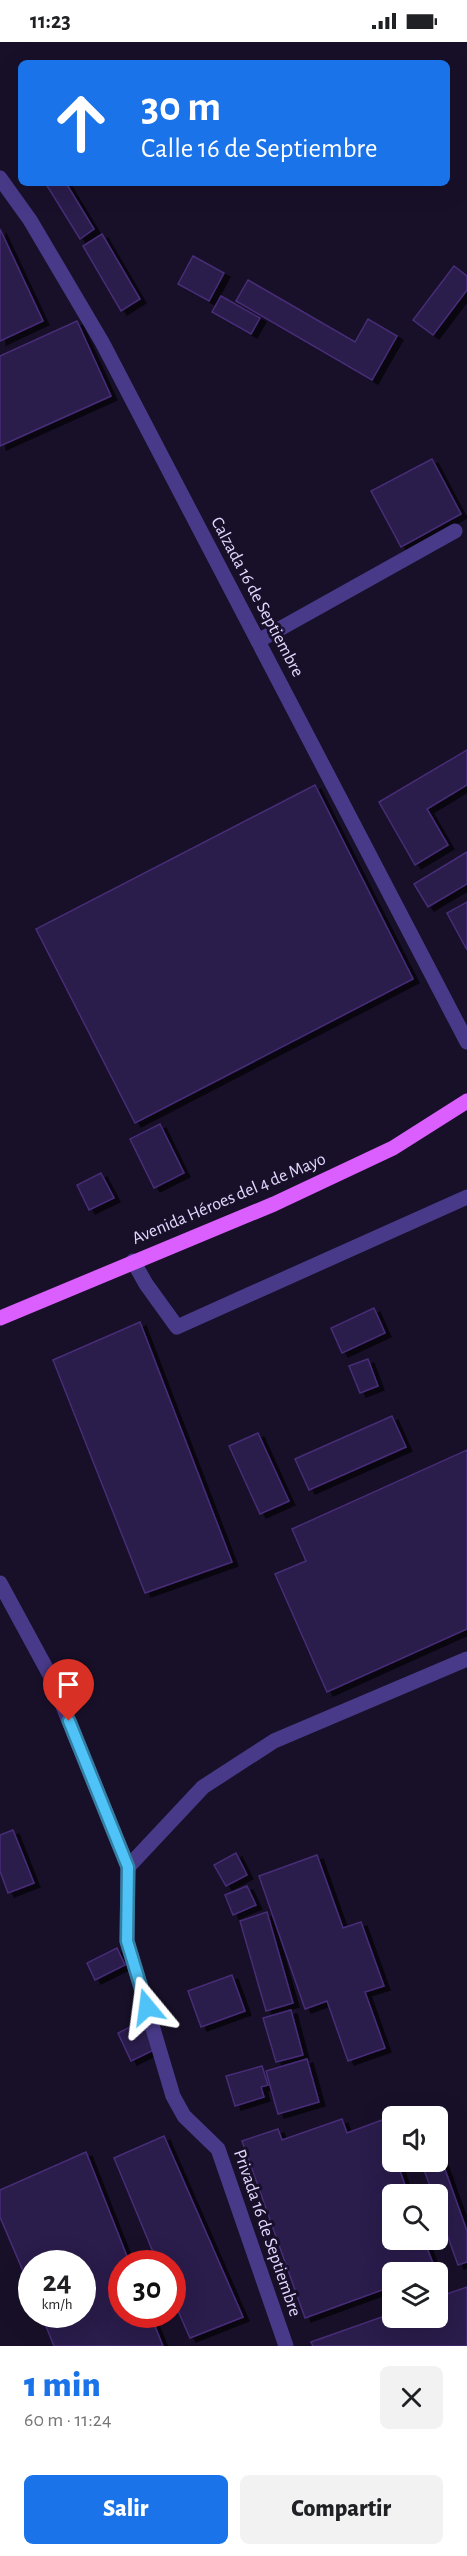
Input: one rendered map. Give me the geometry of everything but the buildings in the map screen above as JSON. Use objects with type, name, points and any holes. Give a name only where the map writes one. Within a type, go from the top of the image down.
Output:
[{"type":"main road","name":"Avenida Héroes del 4 de Mayo","points":[[0,1318],[274,1204],[393,1148],[467,1101]]},
{"type":"street","name":"Calzada 16 de Septiembre","points":[[0,178],[30,220],[102,342],[467,1042]]},
{"type":"street","points":[[258,641],[455,531]]},
{"type":"street","points":[[133,1261],[146,1284],[177,1327],[467,1197]]},
{"type":"street","points":[[2,1590],[52,1679],[128,1867],[203,1787],[274,1741],[467,1659]]},
{"type":"street","name":"Privada 16 de Septiembre","points":[[128,1867],[127,1941],[173,2096],[184,2116],[218,2149],[286,2346]]},
{"type":"route","points":[[69,1721],[128,1867],[127,1941],[147,2007]]}]
